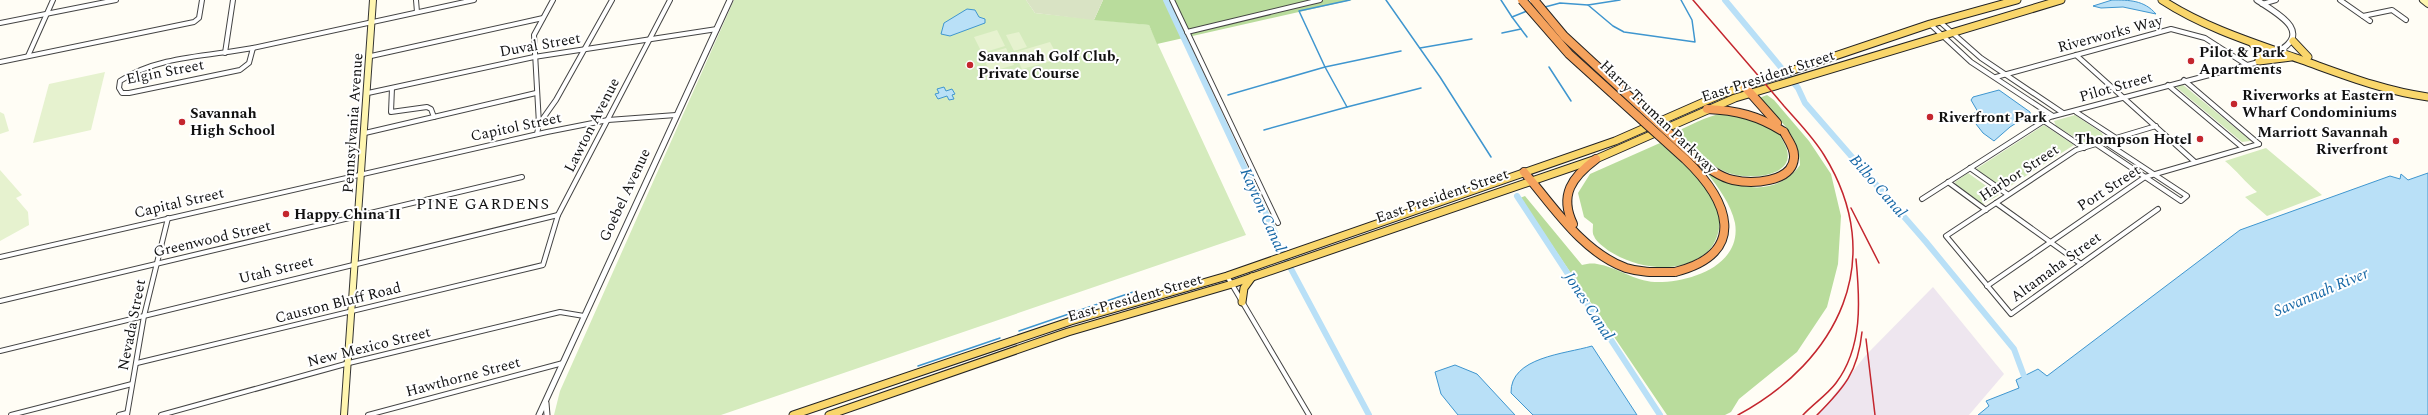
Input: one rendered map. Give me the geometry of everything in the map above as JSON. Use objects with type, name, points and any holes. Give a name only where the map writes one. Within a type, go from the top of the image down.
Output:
[{"type":"highway","name":"Harry Truman Parkway","points":[[1522,0],[1555,39],[1696,170],[1718,200],[1726,223],[1721,245],[1705,262],[1676,272],[1658,274],[1628,268],[1608,260],[1587,245]]},
{"type":"highway","name":"Harry Truman Parkway","points":[[1534,0],[1564,36],[1696,158],[1717,173],[1732,180],[1753,182],[1771,180],[1783,175],[1790,169],[1794,155],[1792,144],[1784,132],[1745,87]]},
{"type":"highway","points":[[1706,110],[1728,110],[1750,113],[1784,132]]},
{"type":"highway","points":[[1587,245],[1570,219],[1566,206],[1566,194],[1577,174],[1596,159]]},
{"type":"highway","points":[[1524,172],[1587,245]]},
{"type":"main road","name":"Pennsylvania Avenue","points":[[344,415],[349,363],[355,263],[360,216],[371,56],[370,22],[373,0]]},
{"type":"main road","name":"East President Street","points":[[793,415],[1013,339],[1144,299],[1227,276],[1284,257],[1615,141],[1705,101],[1930,24],[2017,0]]},
{"type":"main road","name":"East President Street","points":[[829,415],[1101,322],[1232,284],[1596,159],[1706,110],[1751,94],[2061,0]]},
{"type":"main road","points":[[2162,0],[2211,27],[2257,47],[2260,52],[2259,61],[2291,57],[2298,58]]},
{"type":"main road","points":[[2170,0],[2201,19],[2282,50],[2298,58],[2379,87],[2428,97]]},
{"type":"main road","points":[[2423,0],[2428,4]]},
{"type":"main road","points":[[2211,27],[2308,57],[2400,88],[2428,92]]},
{"type":"main road","points":[[2293,41],[2308,57]]},
{"type":"main road","points":[[1242,302],[1244,288],[1252,277]]},
{"type":"main road","points":[[1101,322],[1102,317],[1109,312],[1144,299]]},
{"type":"street","points":[[28,56],[53,0]]},
{"type":"street","points":[[0,23],[116,0]]},
{"type":"street","points":[[0,62],[194,22],[199,18],[202,0]]},
{"type":"street","points":[[225,54],[233,0]]},
{"type":"street","points":[[416,0],[417,12]]},
{"type":"street","name":"Elgin Street","points":[[253,47],[249,63],[240,70],[129,93],[122,93],[119,88],[120,81],[136,71],[225,54],[253,47],[474,0]]},
{"type":"street","points":[[537,134],[539,124],[536,93],[534,35],[553,0]]},
{"type":"street","points":[[539,124],[556,100],[612,0]]},
{"type":"street","name":"Lawton Avenue","points":[[544,265],[558,215],[670,0]]},
{"type":"street","name":"Goebel Avenue","points":[[539,415],[730,0]]},
{"type":"street","points":[[1172,0],[1278,222]]},
{"type":"street","points":[[1187,32],[1320,0]]},
{"type":"street","points":[[2257,0],[2292,28],[2294,38],[2293,41],[2282,50]]},
{"type":"street","points":[[2262,4],[2276,0]]},
{"type":"street","points":[[2340,0],[2370,21]]},
{"type":"street","points":[[2363,16],[2392,10],[2406,20]]},
{"type":"street","points":[[371,56],[543,18]]},
{"type":"street","points":[[1940,21],[1976,54],[2063,113]]},
{"type":"street","points":[[1930,24],[1971,62],[1996,77],[2053,116]]},
{"type":"street","name":"Duval Street","points":[[368,93],[534,57],[717,29]]},
{"type":"street","name":"Riverworks Way","points":[[1996,77],[2171,29],[2206,38],[2247,64]]},
{"type":"street","name":"Pilot Street","points":[[1922,199],[2053,116],[2063,113],[2076,112],[2168,84],[2259,61],[2282,50]]},
{"type":"street","points":[[2076,55],[2196,162]]},
{"type":"street","name":"Port Street","points":[[1987,286],[2145,177],[2259,144],[2184,80]]},
{"type":"street","points":[[2168,84],[2243,148]]},
{"type":"street","points":[[392,88],[391,112],[428,107],[431,109],[434,117]]},
{"type":"street","points":[[365,133],[536,93]]},
{"type":"street","points":[[2076,112],[2116,138]]},
{"type":"street","name":"Capitol Street","points":[[363,173],[537,134],[608,120],[676,115]]},
{"type":"street","points":[[2044,121],[2084,148]]},
{"type":"street","name":"Harbor Street","points":[[1946,236],[1986,210],[2007,194],[2076,150],[2156,126]]},
{"type":"street","points":[[2096,144],[2181,201],[2187,196],[2105,142]]},
{"type":"street","points":[[1970,168],[2007,194]]},
{"type":"street","name":"Capital Street","points":[[0,257],[363,173]]},
{"type":"street","name":"Greenwood Street","points":[[0,302],[522,177]]},
{"type":"street","points":[[1948,182],[1986,210]]},
{"type":"street","points":[[1996,203],[2080,264]]},
{"type":"street","name":"Altamaha Street","points":[[1946,236],[2011,314],[2158,209]]},
{"type":"street","name":"Utah Street","points":[[0,351],[355,263],[558,215]]},
{"type":"street","name":"Nevada Street","points":[[127,414],[144,316],[168,218]]},
{"type":"street","name":"Causton Bluff Road","points":[[137,363],[351,313],[544,265]]},
{"type":"street","points":[[1227,276],[1309,415]]},
{"type":"street","name":"New Mexico Street","points":[[161,415],[349,363],[560,312],[584,316]]},
{"type":"street","name":"Hawthorne Street","points":[[368,415],[563,363]]},
{"type":"street","points":[[11,415],[132,384]]},
{"type":"street","name":"Goebel Avenue","points":[[546,402],[547,415]]},
{"type":"street","points":[[119,415],[127,414]]},
{"type":"shaded area","points":[[1933,287],[2004,374],[1969,415],[1818,415],[1866,355]]},
{"type":"green space","points":[[734,0],[1026,0],[1035,13],[1149,25],[1246,235],[721,415],[554,415],[560,391]]},
{"type":"green space","points":[[1026,0],[1103,0],[1094,20],[1035,13]]},
{"type":"green space","points":[[1103,0],[1352,0],[1157,44],[1149,25],[1094,20]]},
{"type":"green space","points":[[997,30],[1005,46],[982,53],[974,37]]},
{"type":"green space","points":[[1019,32],[1027,47],[1014,51],[1006,35]]},
{"type":"green space","points":[[1050,42],[1059,59],[1022,69],[1015,54],[1016,52]]},
{"type":"green space","points":[[1006,48],[1014,65],[990,72],[982,55]]},
{"type":"green space","points":[[105,72],[91,130],[33,143],[49,84]]},
{"type":"green space","points":[[2182,84],[2250,141],[2242,142],[2176,87]]},
{"type":"green space","points":[[1767,95],[1774,100],[1809,141],[1831,174],[1841,216],[1838,264],[1827,307],[1797,352],[1739,399],[1731,412],[1725,415],[1667,415],[1520,198],[1525,196],[1582,265],[1593,264],[1604,266],[1633,277],[1655,282],[1668,282],[1697,275],[1722,261],[1730,250],[1735,238],[1735,223],[1730,209],[1720,190],[1707,173],[1719,179],[1744,186],[1768,186],[1780,182],[1800,165],[1799,154],[1792,136],[1787,128],[1759,98]]},
{"type":"green space","points":[[0,112],[4,114],[9,131],[0,134]]},
{"type":"green space","points":[[1733,112],[1775,129],[1781,136],[1788,155],[1786,164],[1779,170],[1770,174],[1758,176],[1735,175],[1719,169],[1705,160],[1676,132],[1711,116]]},
{"type":"green space","points":[[2075,115],[2102,133],[2103,136],[2084,143],[2056,126],[2054,121]]},
{"type":"green space","points":[[2044,125],[2074,145],[2004,190],[1976,169]]},
{"type":"green space","points":[[1660,143],[1686,166],[1703,184],[1716,204],[1719,215],[1718,234],[1708,251],[1697,259],[1672,267],[1646,266],[1620,257],[1609,251],[1596,240],[1593,235],[1593,224],[1584,217],[1578,193],[1590,174]]},
{"type":"green space","points":[[2266,148],[2322,195],[2267,216],[2245,197],[2257,192],[2225,161]]},
{"type":"green space","points":[[0,170],[22,195],[16,198],[28,212],[29,225],[0,241]]},
{"type":"green space","points":[[1968,173],[1999,195],[1983,204],[1956,186],[1955,182]]},
{"type":"water","points":[[2112,0],[2141,3],[2156,14],[2123,7],[2101,8],[2093,6]]},
{"type":"water","points":[[967,9],[975,10],[979,17],[985,19],[985,23],[950,36],[941,34],[944,23]]},
{"type":"water","points":[[944,87],[946,91],[952,89],[955,94],[952,95],[954,99],[949,100],[947,96],[938,99],[935,94],[939,93],[937,89]]},
{"type":"water","points":[[1999,90],[2030,112],[2030,114],[2010,127],[1994,141],[1983,133],[1969,115],[1978,112],[1971,100],[1973,97]]},
{"type":"water","name":"Savannah River","points":[[2428,173],[2428,415],[1978,415],[1989,406],[1986,401],[2019,388],[2016,380],[2038,369],[2047,376],[2240,230],[2390,176],[2400,179],[2401,174],[2408,180]]},
{"type":"water","points":[[1592,346],[1637,415],[1533,415],[1511,393],[1513,381],[1519,372],[1529,364],[1554,355]]},
{"type":"water","points":[[1455,365],[1477,374],[1515,415],[1458,415],[1441,394],[1435,372]]},
{"type":"waterway","name":"Kayton Canal","points":[[1166,0],[1275,233],[1274,237],[1369,415]]},
{"type":"waterway","points":[[1325,67],[1299,11],[1350,0]]},
{"type":"waterway","points":[[1386,0],[1440,77],[1491,157]]},
{"type":"waterway","points":[[1501,0],[1512,17]]},
{"type":"waterway","points":[[1588,5],[1620,0]]},
{"type":"waterway","points":[[1588,5],[1613,26],[1624,32],[1695,42],[1692,20],[1681,0]]},
{"type":"waterway","name":"Bilbo Canal","points":[[1725,0],[1798,88],[1805,103],[1926,242],[2014,349],[2024,376]]},
{"type":"waterway","points":[[1545,7],[1560,3],[1588,5]]},
{"type":"waterway","points":[[1512,17],[1527,11]]},
{"type":"waterway","points":[[1512,17],[1521,29]]},
{"type":"waterway","points":[[1502,33],[1521,29]]},
{"type":"waterway","points":[[1521,29],[1527,37]]},
{"type":"waterway","points":[[1420,48],[1472,39]]},
{"type":"waterway","points":[[1325,67],[1401,51]]},
{"type":"waterway","points":[[1228,95],[1325,67]]},
{"type":"waterway","points":[[1325,67],[1347,107]]},
{"type":"waterway","points":[[1549,67],[1571,101]]},
{"type":"waterway","points":[[1347,107],[1421,88]]},
{"type":"waterway","points":[[1264,130],[1347,107]]},
{"type":"waterway","name":"Jones Canal","points":[[1517,196],[1660,415]]},
{"type":"waterway","points":[[1019,331],[1136,291]]},
{"type":"waterway","points":[[918,366],[1000,338]]},
{"type":"railway","points":[[1693,0],[1820,148],[1843,194],[1852,232],[1852,269],[1843,304],[1826,337],[1803,366],[1773,393],[1738,415]]},
{"type":"railway","points":[[1851,208],[1879,263]]},
{"type":"railway","points":[[1803,415],[1836,383],[1845,369],[1851,354],[1858,323],[1859,307],[1856,259]]},
{"type":"railway","points":[[1817,415],[1835,396],[1853,369],[1860,346],[1862,332]]},
{"type":"railway","points":[[1866,339],[1875,415]]},
{"type":"place","name":"Pilot & Park Apartments","points":[[2191,61]]},
{"type":"place","name":"Savannah Golf Club, Private Course","points":[[970,65]]},
{"type":"place","name":"Riverworks at Eastern Wharf Condominiums","points":[[2234,104]]},
{"type":"place","name":"Riverfront Park","points":[[1930,117]]},
{"type":"place","name":"Savannah High School","points":[[182,122]]},
{"type":"place","name":"Thompson Hotel","points":[[2200,139]]},
{"type":"place","name":"Marriott Savannah Riverfront","points":[[2396,141]]},
{"type":"place","name":"Happy China II","points":[[286,214]]},
{"type":"district","name":"PINE GARDENS","points":[[483,204]]}]
